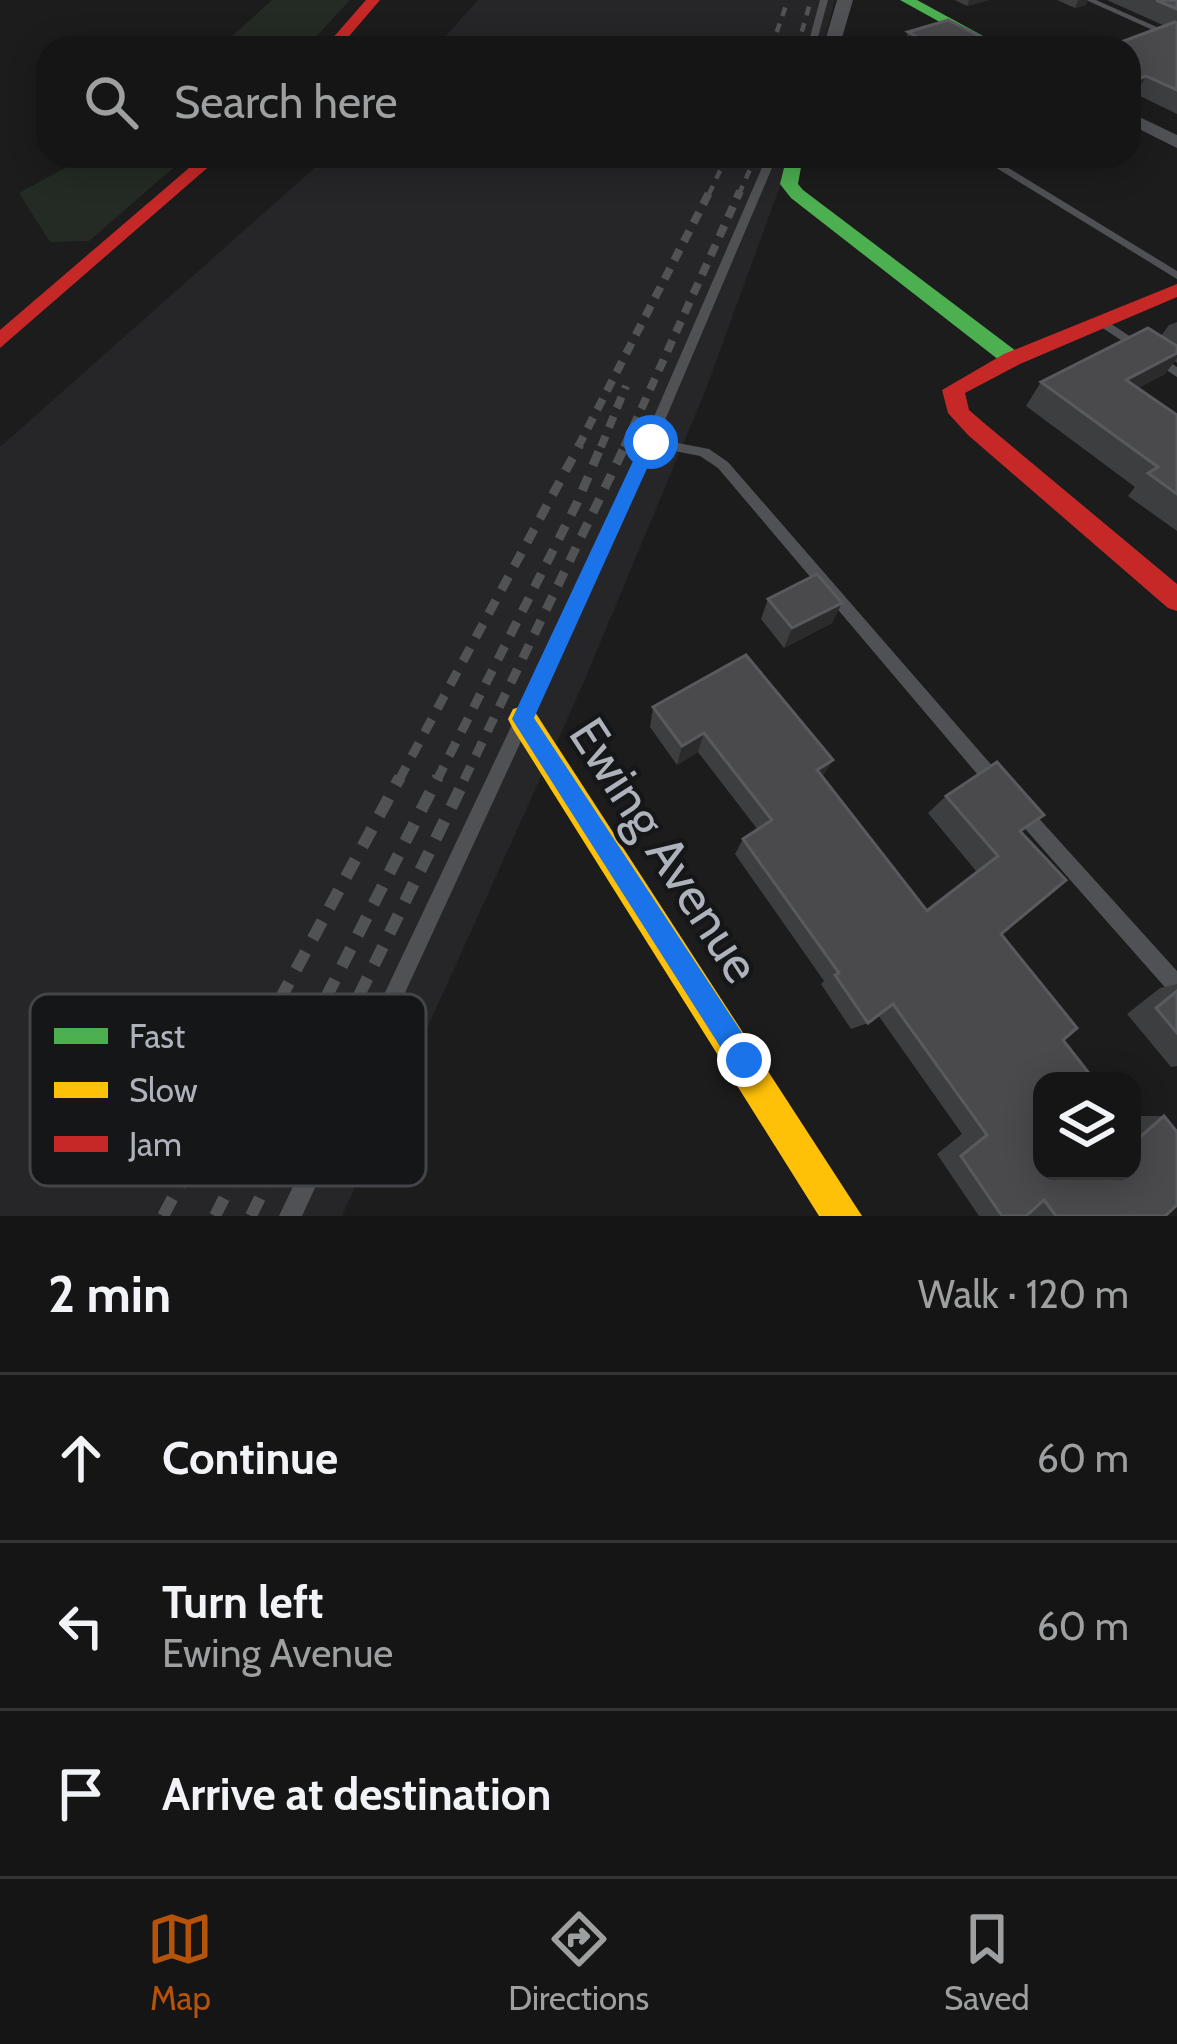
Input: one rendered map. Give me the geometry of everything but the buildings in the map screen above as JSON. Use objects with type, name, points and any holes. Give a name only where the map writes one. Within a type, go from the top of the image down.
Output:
[{"type":"street","points":[[342,36],[374,0]]},
{"type":"street","points":[[834,36],[845,0]]},
{"type":"street","points":[[907,0],[975,36]]},
{"type":"street","points":[[1141,123],[1177,142]]},
{"type":"street","points":[[0,341],[199,168]]},
{"type":"street","points":[[792,170],[1012,359]]},
{"type":"street","points":[[1177,290],[1012,359],[953,390],[959,413],[1177,600]]},
{"type":"street","name":"Ewing Avenue","points":[[523,719],[842,1216]]},
{"type":"lane","points":[[814,36],[824,0]]},
{"type":"lane","points":[[1090,0],[1177,39]]},
{"type":"lane","points":[[394,994],[651,442],[767,168]]},
{"type":"lane","points":[[1002,168],[1177,276]]},
{"type":"lane","points":[[1102,322],[1177,373]]},
{"type":"lane","points":[[651,442],[704,452],[723,465],[958,741],[1177,986]]},
{"type":"lane","points":[[290,1216],[304,1186]]},
{"type":"shaded area","points":[[272,0],[350,0],[317,36],[232,36]]},
{"type":"shaded area","points":[[478,0],[835,0],[825,36],[446,36]]},
{"type":"shaded area","points":[[65,168],[173,168],[89,241],[50,242],[19,193]]},
{"type":"shaded area","points":[[314,168],[787,168],[706,389],[583,684],[426,1031],[426,994],[30,994],[30,1186],[356,1186],[342,1216],[0,1216],[0,447]]},
{"type":"railway","points":[[775,36],[788,0]]},
{"type":"railway","points":[[800,36],[811,0]]},
{"type":"railway","points":[[709,194],[721,168]]},
{"type":"railway","points":[[739,194],[751,168]]},
{"type":"railway","points":[[578,447],[710,191]]},
{"type":"railway","points":[[624,447],[740,191]]},
{"type":"railway","points":[[601,447],[626,386]]},
{"type":"railway","points":[[399,780],[580,444]]},
{"type":"railway","points":[[437,780],[602,444]]},
{"type":"railway","points":[[464,780],[626,444]]},
{"type":"railway","points":[[283,994],[400,777]]},
{"type":"railway","points":[[328,994],[438,777]]},
{"type":"railway","points":[[360,994],[466,777]]},
{"type":"railway","points":[[163,1216],[179,1186]]},
{"type":"railway","points":[[215,1216],[230,1186]]},
{"type":"railway","points":[[251,1216],[266,1186]]},
{"type":"traffic: fast","points":[[907,0],[975,36]]},
{"type":"traffic: fast","points":[[792,168],[789,184],[797,194],[1012,359]]},
{"type":"traffic: slow","points":[[523,719],[842,1216]]},
{"type":"traffic: jam","points":[[342,36],[373,0]]},
{"type":"traffic: jam","points":[[0,341],[199,168]]},
{"type":"traffic: jam","points":[[1177,290],[1012,359],[953,390],[959,413],[976,429],[1177,600]]},
{"type":"route","points":[[651,442],[523,719],[744,1060]]}]
